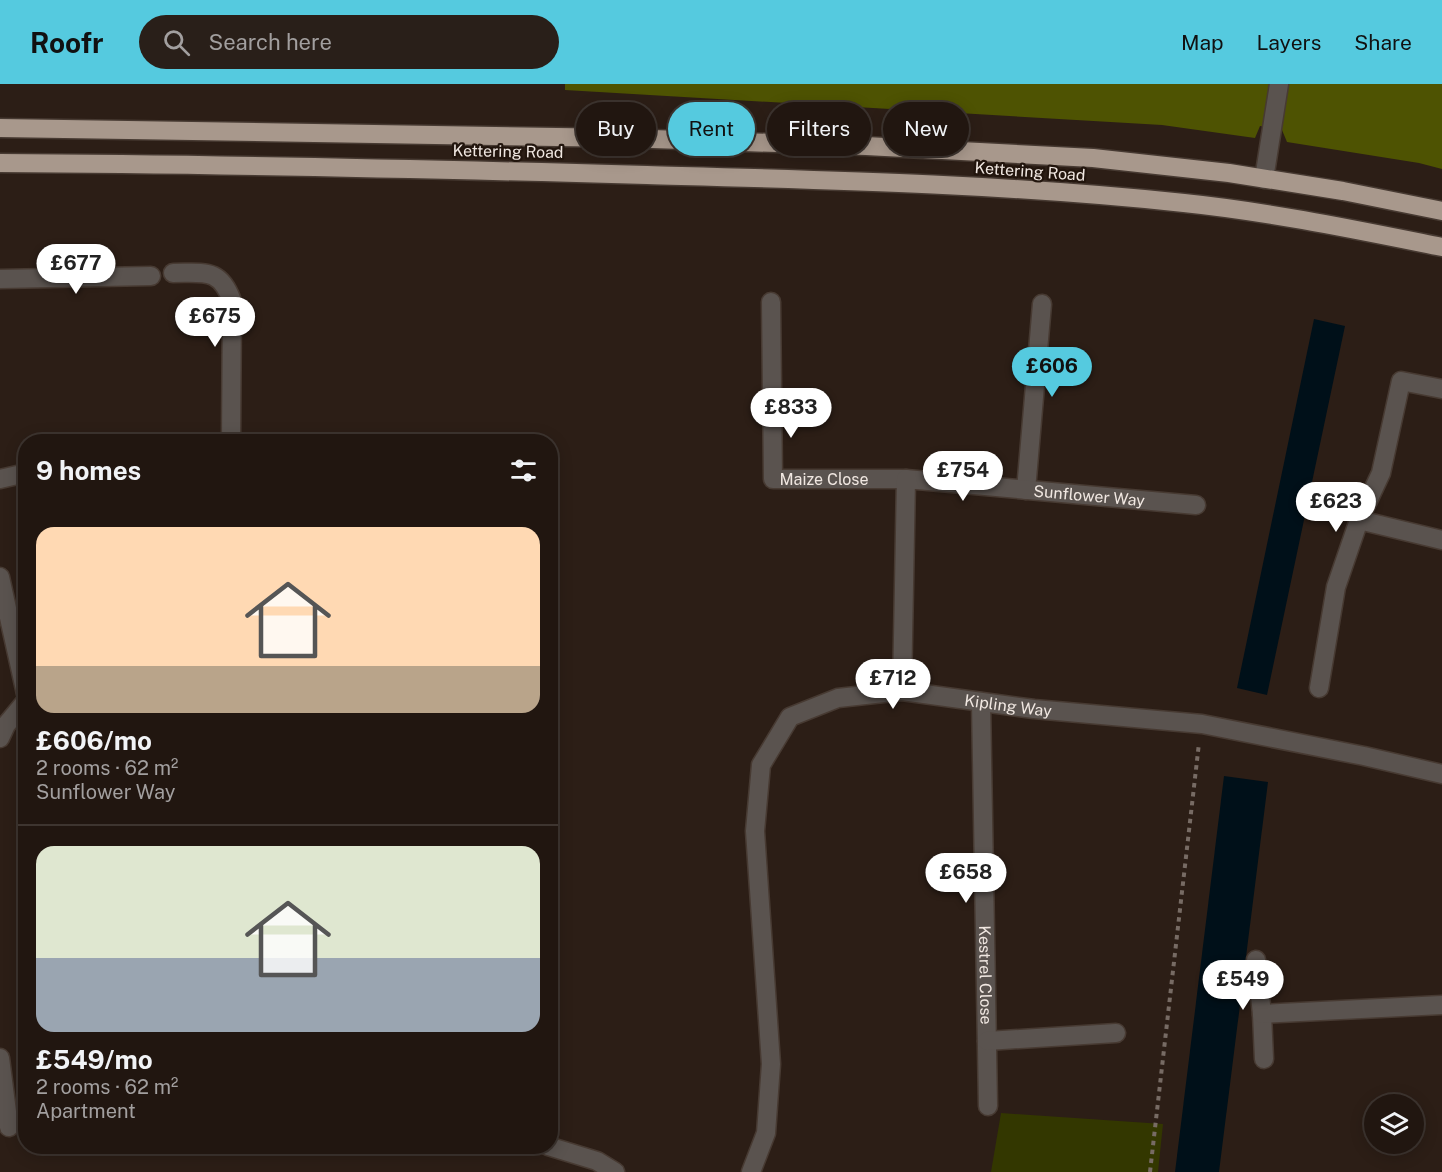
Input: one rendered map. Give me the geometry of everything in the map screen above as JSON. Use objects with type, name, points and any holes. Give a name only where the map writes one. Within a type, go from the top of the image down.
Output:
[{"type":"highway","name":"Kettering Road","points":[[0,128],[477,135],[867,147],[1093,158],[1343,190],[1442,211]]},
{"type":"highway","name":"Kettering Road","points":[[0,163],[474,170],[866,181],[1023,189],[1187,203],[1339,227],[1442,247]]},
{"type":"street","points":[[1264,179],[1279,84]]},
{"type":"street","points":[[173,273],[216,276],[226,285],[232,301],[231,434]]},
{"type":"street","points":[[0,279],[151,276]]},
{"type":"street","name":"Maize Close","points":[[771,302],[773,479],[906,479]]},
{"type":"street","points":[[1026,490],[1042,304]]},
{"type":"street","points":[[1319,688],[1336,587],[1359,520],[1381,473],[1401,381],[1442,389]]},
{"type":"street","points":[[0,479],[18,475]]},
{"type":"street","points":[[902,691],[906,479]]},
{"type":"street","name":"Sunflower Way","points":[[906,479],[1196,506]]},
{"type":"street","points":[[1359,520],[1442,540]]},
{"type":"street","points":[[0,578],[18,658]]},
{"type":"street","name":"Kipling Way","points":[[751,1172],[766,1133],[771,1064],[755,831],[761,765],[790,717],[838,698],[902,691],[981,702],[1202,724],[1442,774]]},
{"type":"street","name":"Kestrel Close","points":[[981,702],[988,1106]]},
{"type":"street","points":[[0,738],[6,725],[18,710]]},
{"type":"street","points":[[1256,960],[1264,1059]]},
{"type":"street","points":[[1262,1014],[1442,1005]]},
{"type":"street","points":[[987,1041],[1116,1033]]},
{"type":"street","points":[[0,1058],[12,1127]]},
{"type":"street","points":[[558,1149],[597,1161],[615,1172]]},
{"type":"path","points":[[1150,1172],[1202,724]]},
{"type":"green space","points":[[1001,1113],[1163,1124],[1158,1172],[991,1172]]},
{"type":"shaded area","points":[[565,84],[1442,84],[1442,169],[1419,163],[1287,142],[1282,130],[1260,126],[1255,138],[1162,125],[969,114],[969,102],[883,102],[883,109],[871,108],[871,102],[770,102],[565,90]]},
{"type":"shaded area","points":[[1314,319],[1345,326],[1267,695],[1237,688]]},
{"type":"shaded area","points":[[1224,776],[1268,782],[1219,1172],[1175,1172]]}]
